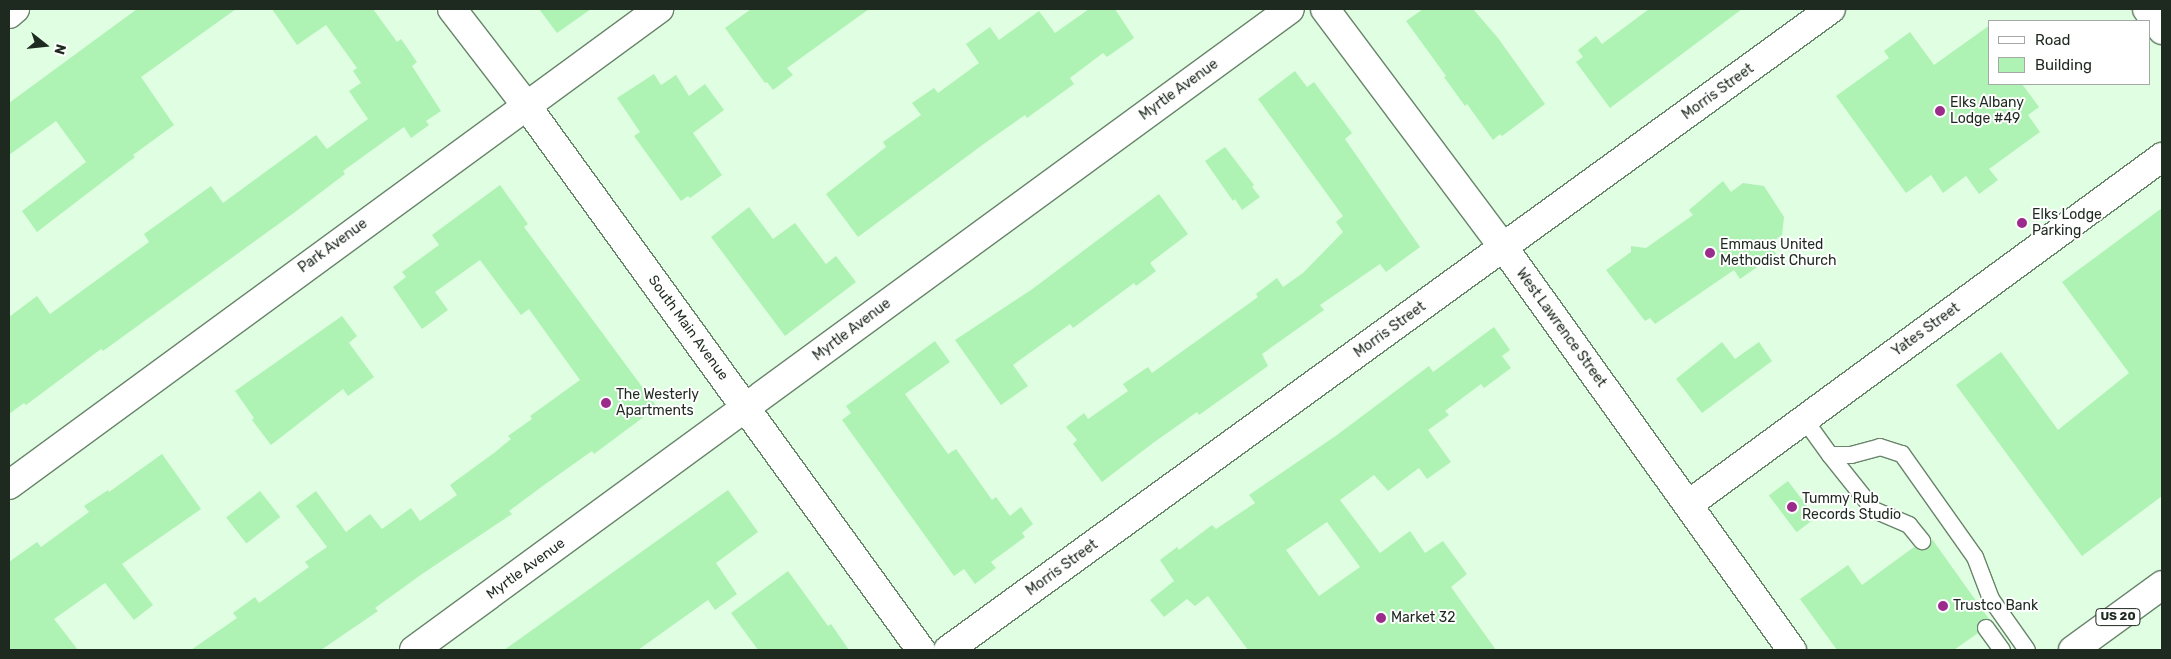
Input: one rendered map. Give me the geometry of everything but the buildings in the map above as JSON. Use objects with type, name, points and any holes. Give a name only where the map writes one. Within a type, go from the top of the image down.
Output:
[{"type":"street","points":[[9,14],[16,9]]},
{"type":"street","name":"South Main Avenue","points":[[452,9],[526,105],[921,650]]},
{"type":"street","name":"Park Avenue","points":[[9,485],[659,9]]},
{"type":"street","name":"Myrtle Avenue","points":[[414,650],[746,409],[988,228],[1290,9]]},
{"type":"street","name":"West Lawrence Street","points":[[1325,9],[1504,248],[1792,650]]},
{"type":"street","name":"Morris Street","points":[[948,650],[1831,9]]},
{"type":"street","points":[[2147,9],[2162,30]]},
{"type":"street","name":"Yates Street","points":[[1689,504],[2162,157]]},
{"type":"street","name":"US 20","points":[[2073,650],[2162,584]]},
{"type":"lane","points":[[1804,419],[1876,512],[1909,525],[1922,541]]},
{"type":"lane","points":[[1830,455],[1851,454],[1880,447],[1902,454],[1975,557],[1991,599],[2027,650]]},
{"type":"lane","points":[[1986,628],[2002,650]]},
{"type":"place","name":"Elks Albany Lodge #49","points":[[1940,111]]},
{"type":"place","name":"Elks Lodge Parking","points":[[2022,223]]},
{"type":"place","name":"Emmaus United Methodist Church","points":[[1710,253]]},
{"type":"place","name":"The Westerly Apartments","points":[[606,403]]},
{"type":"place","name":"Tummy Rub Records Studio","points":[[1792,507]]},
{"type":"place","name":"Trustco Bank","points":[[1943,606]]},
{"type":"place","name":"Market 32","points":[[1381,618]]}]
